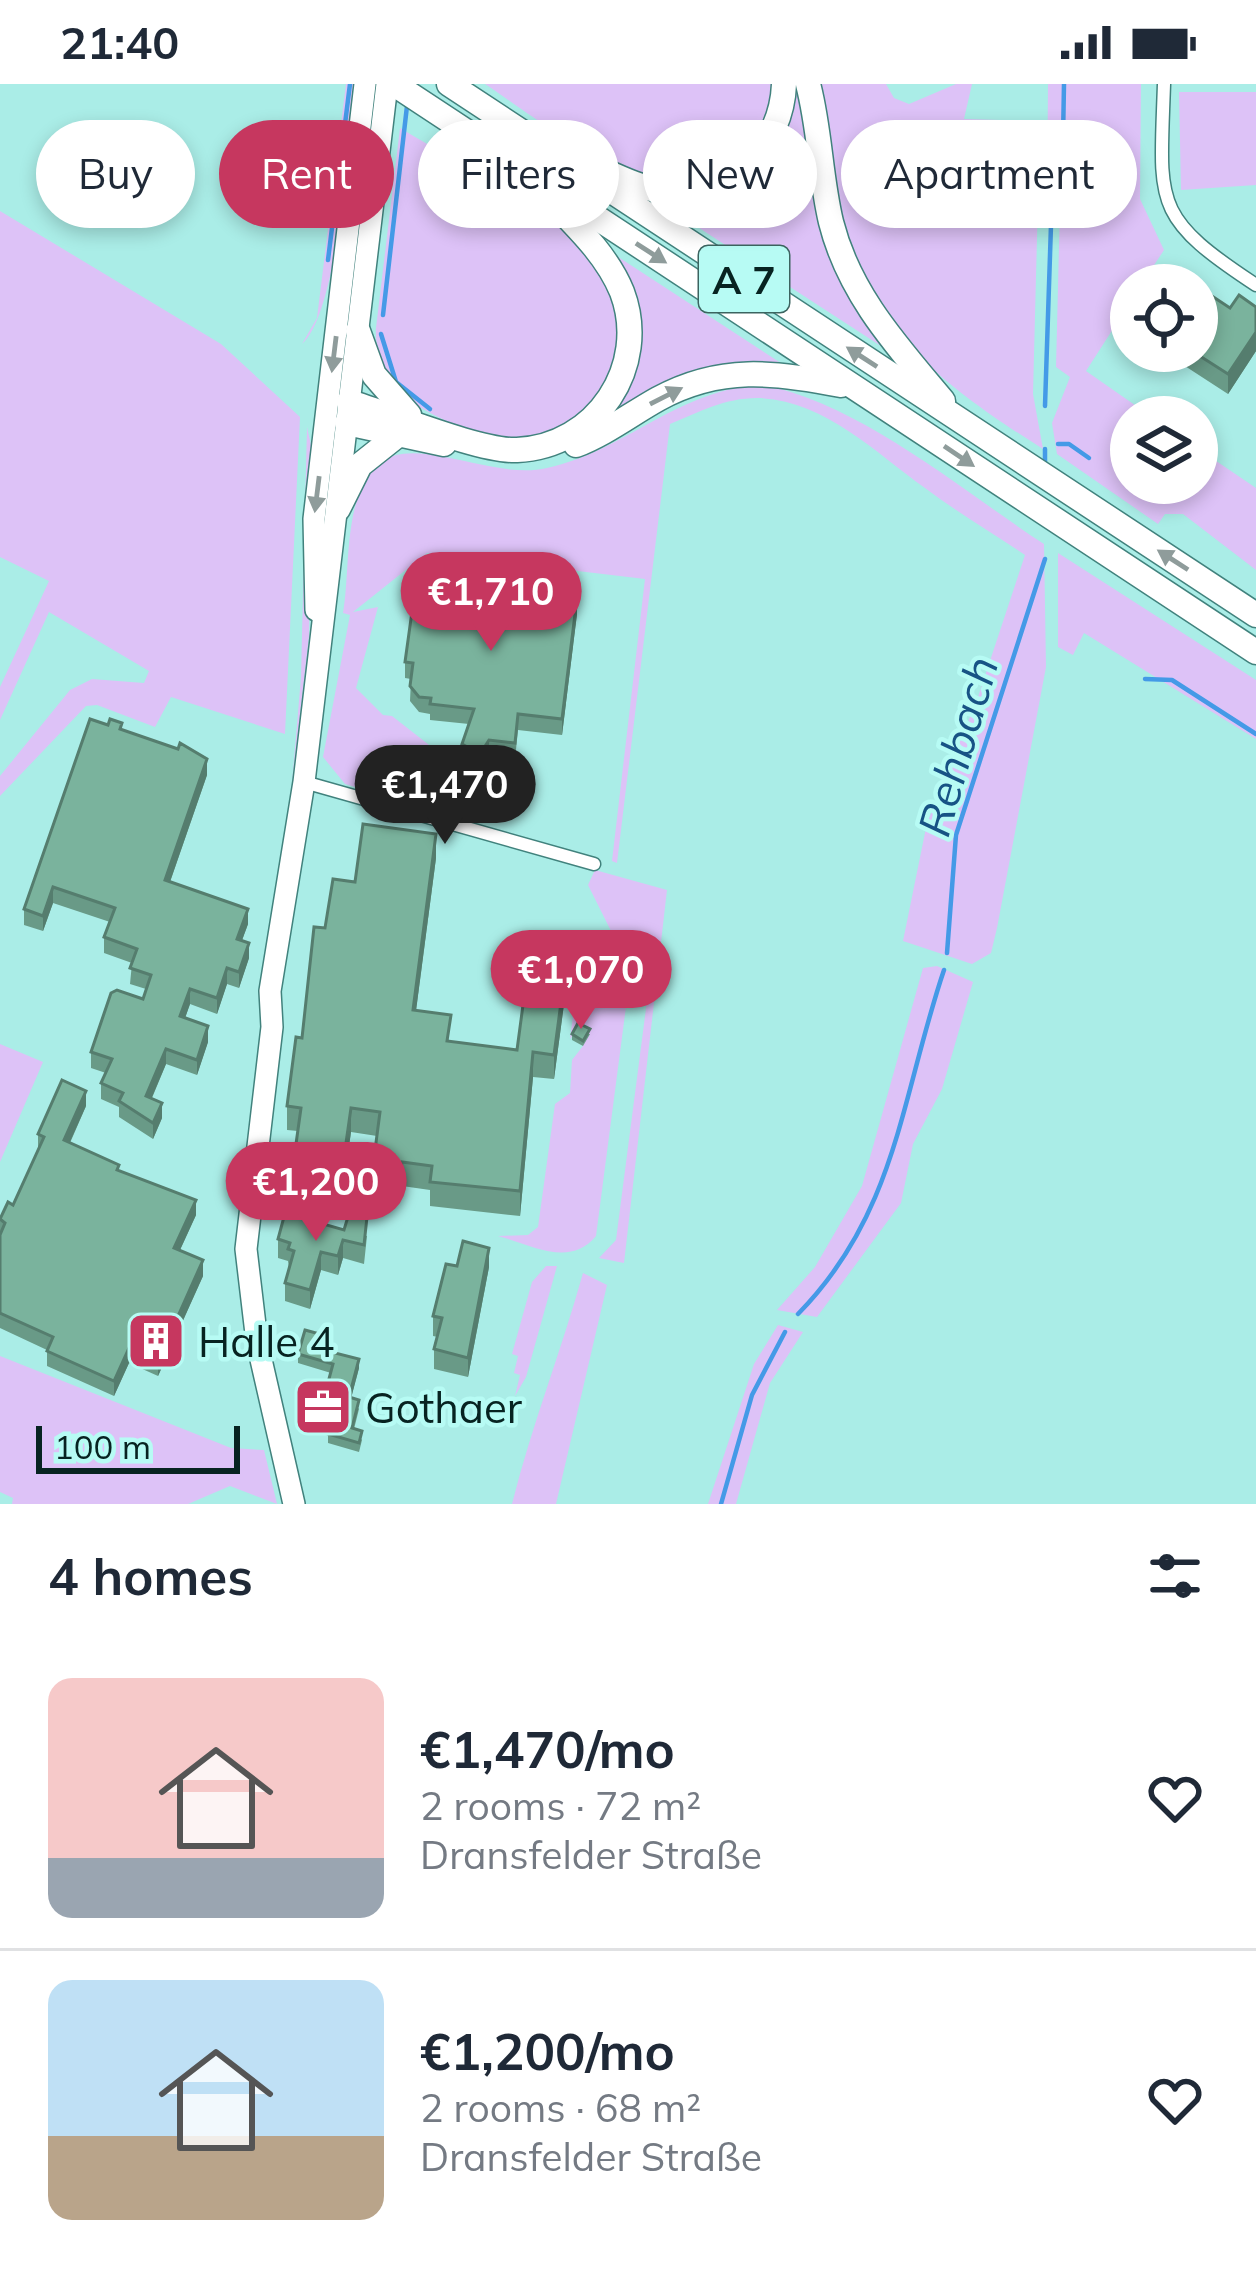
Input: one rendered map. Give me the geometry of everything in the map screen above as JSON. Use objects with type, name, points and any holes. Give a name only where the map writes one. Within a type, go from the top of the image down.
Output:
[{"type":"highway","name":"A 7","points":[[391,84],[449,120]]},
{"type":"highway","name":"A 7","points":[[450,84],[503,120]]},
{"type":"highway","points":[[619,176],[650,189],[688,192],[735,176],[760,153],[777,123],[784,84]]},
{"type":"highway","points":[[808,84],[827,205],[851,279],[879,325],[960,422]]},
{"type":"highway","name":"A 7","points":[[619,197],[1256,615]]},
{"type":"highway","points":[[338,410],[493,448],[530,449],[585,426],[621,380],[630,337],[617,281],[578,228]]},
{"type":"highway","name":"A 7","points":[[613,228],[1256,652]]},
{"type":"highway","points":[[358,332],[374,375],[407,427],[490,458],[531,458],[584,442],[663,397],[726,374],[774,373],[855,387]]},
{"type":"highway","points":[[338,509],[360,465],[407,427]]},
{"type":"main road","points":[[294,1504],[257,1342],[246,1249],[272,1027],[270,991],[279,924],[286,911],[338,509],[338,410],[365,84]]},
{"type":"main road","points":[[319,652],[313,544],[358,332],[391,84]]},
{"type":"street","points":[[1164,84],[1161,182],[1173,220],[1207,253],[1256,285]]},
{"type":"street","points":[[304,782],[594,864]]},
{"type":"shaded area","points":[[346,84],[355,84],[351,120],[342,120]]},
{"type":"shaded area","points":[[485,84],[772,84],[765,120],[643,120],[643,176],[619,166],[619,120],[539,120]]},
{"type":"shaded area","points":[[790,84],[803,84],[809,120],[767,120]]},
{"type":"shaded area","points":[[820,84],[886,84],[894,98],[909,104],[956,84],[972,84],[964,119],[1002,120],[841,120],[841,205]]},
{"type":"shaded area","points":[[1048,84],[1141,84],[1140,199],[1164,250],[1155,264],[1110,264],[1110,334],[1086,371],[1122,396],[1110,396],[1110,491],[1057,454],[1052,423],[1070,377],[1056,367],[1059,228],[1137,228],[1137,120],[1048,120]]},
{"type":"shaded area","points":[[1179,92],[1256,92],[1256,185],[1181,190]]},
{"type":"shaded area","points":[[400,128],[418,138],[418,228],[564,228],[582,247],[607,283],[617,309],[619,341],[606,380],[581,413],[546,434],[499,438],[447,421],[403,394],[388,374],[376,340],[388,228],[394,228]]},
{"type":"shaded area","points":[[817,162],[830,234],[904,361],[699,228],[817,228]]},
{"type":"shaded area","points":[[0,211],[221,344],[300,417],[285,734],[171,697],[155,727],[97,705],[86,706],[0,796],[0,776],[70,690],[92,679],[144,683],[149,671],[49,612],[0,720],[0,687],[49,581],[0,557]]},
{"type":"shaded area","points":[[328,228],[338,228],[325,297],[315,325],[302,344],[317,318]]},
{"type":"shaded area","points":[[846,228],[1037,228],[1033,394],[1043,449],[924,361],[878,305]]},
{"type":"shaded area","points":[[603,247],[793,371],[752,365],[588,436],[632,369]]},
{"type":"shaded area","points":[[759,384],[797,394],[871,428],[1044,544],[1046,667],[991,953],[972,964],[903,941],[927,823],[978,697],[1025,555],[847,430],[804,408],[757,398],[734,400],[670,424],[617,863],[612,861],[645,579],[427,553],[353,612],[378,607],[356,688],[383,715],[392,716],[465,773],[481,776],[495,768],[489,820],[469,820],[472,806],[416,790],[411,804],[345,784],[323,757],[350,615],[343,613],[353,514],[367,478],[379,464],[413,453],[503,469],[547,468],[601,449],[699,399]]},
{"type":"shaded area","points":[[307,427],[312,450],[309,636],[292,784],[301,677]]},
{"type":"shaded area","points":[[1218,462],[1256,488],[1256,570],[1183,514],[1165,514],[1158,524],[1129,504],[1218,504]]},
{"type":"shaded area","points":[[1058,553],[1256,680],[1256,739],[1084,633],[1073,655],[1058,647]]},
{"type":"shaded area","points":[[595,870],[667,890],[624,1263],[599,1258],[616,1240],[651,970],[628,965],[588,885]]},
{"type":"shaded area","points":[[593,959],[619,980],[627,999],[596,1236],[574,1251],[550,1251],[498,1236],[528,1235],[538,1227],[555,1104],[570,1093],[572,1060],[583,1046],[578,1028],[570,1039],[580,960]]},
{"type":"shaded area","points":[[937,966],[973,982],[942,1089],[913,1144],[901,1203],[817,1317],[777,1310],[815,1267],[862,1186],[923,968]]},
{"type":"shaded area","points":[[0,1044],[43,1062],[0,1162]]},
{"type":"shaded area","points":[[546,1266],[557,1266],[526,1377],[515,1396],[520,1375],[514,1373],[518,1356],[512,1354],[532,1282]]},
{"type":"shaded area","points":[[583,1273],[607,1285],[556,1504],[512,1504],[528,1445]]},
{"type":"shaded area","points":[[778,1325],[803,1332],[770,1383],[736,1504],[708,1504],[754,1364]]},
{"type":"shaded area","points":[[0,1356],[231,1448],[264,1450],[277,1504],[230,1486],[188,1504],[12,1504],[13,1498],[0,1492]]},
{"type":"building","points":[[1239,295],[1256,307],[1256,332],[1228,374],[1218,368],[1218,300],[1230,308]]},
{"type":"building","points":[[457,575],[491,579],[489,587],[577,598],[562,719],[518,714],[515,743],[489,740],[480,754],[462,744],[474,709],[430,704],[431,698],[419,697],[410,686],[413,663],[405,662],[415,590],[444,593],[445,582],[456,583]]},
{"type":"building","points":[[90,719],[108,725],[110,719],[122,723],[120,729],[178,749],[180,743],[207,759],[165,880],[248,909],[237,939],[249,943],[239,972],[227,968],[217,998],[190,989],[180,1016],[208,1026],[197,1060],[166,1049],[146,1096],[162,1103],[153,1123],[119,1101],[123,1093],[101,1083],[112,1059],[91,1052],[111,993],[117,990],[143,999],[151,975],[130,968],[137,949],[104,937],[115,908],[53,887],[43,916],[24,909]]},
{"type":"building","points":[[363,824],[436,834],[413,1010],[451,1015],[447,1041],[517,1050],[531,945],[568,950],[554,1055],[533,1052],[520,1191],[430,1182],[432,1166],[402,1162],[399,1180],[384,1178],[386,1160],[374,1158],[380,1112],[351,1108],[345,1150],[296,1144],[301,1108],[287,1106],[296,1037],[302,1038],[314,927],[325,928],[333,879],[355,882]]},
{"type":"building","points":[[578,1023],[590,1029],[583,1041],[572,1034]]},
{"type":"building","points":[[62,1080],[86,1091],[64,1140],[119,1165],[117,1170],[196,1200],[174,1248],[203,1260],[158,1361],[129,1348],[114,1381],[47,1351],[53,1337],[0,1313],[0,1235],[5,1223],[0,1219],[8,1202],[13,1205],[44,1137],[38,1134]]},
{"type":"building","points":[[350,1210],[367,1217],[364,1245],[343,1240],[338,1256],[321,1252],[310,1290],[285,1283],[294,1251],[288,1249],[290,1243],[278,1239],[285,1213],[344,1230]]},
{"type":"building","points":[[463,1241],[489,1248],[468,1358],[434,1349],[442,1318],[433,1316],[446,1264],[457,1266]]},
{"type":"building","points":[[305,1330],[327,1336],[323,1350],[359,1359],[349,1397],[359,1400],[352,1428],[362,1431],[359,1443],[328,1434],[331,1423],[310,1417],[318,1388],[326,1390],[333,1364],[298,1354]]},
{"type":"waterway","points":[[328,260],[350,84]]},
{"type":"waterway","name":"Rehbach","points":[[1063,120],[1064,84]]},
{"type":"waterway","points":[[383,315],[407,106]]},
{"type":"waterway","name":"Rehbach","points":[[1045,406],[1051,228]]},
{"type":"waterway","points":[[381,334],[396,382],[430,409]]},
{"type":"waterway","points":[[1058,444],[1069,444],[1089,458]]},
{"type":"waterway","name":"Rehbach","points":[[1045,449],[1045,467]]},
{"type":"waterway","name":"Rehbach","points":[[947,953],[956,835],[1045,559]]},
{"type":"waterway","points":[[1145,679],[1172,680],[1256,734]]},
{"type":"waterway","name":"Rehbach","points":[[798,1314],[857,1236],[876,1194],[944,970]]},
{"type":"waterway","name":"Rehbach","points":[[721,1504],[752,1395],[785,1332]]},
{"type":"place","name":"Halle 4","points":[[156,1341]]},
{"type":"place","name":"Gothaer","points":[[323,1407]]}]
